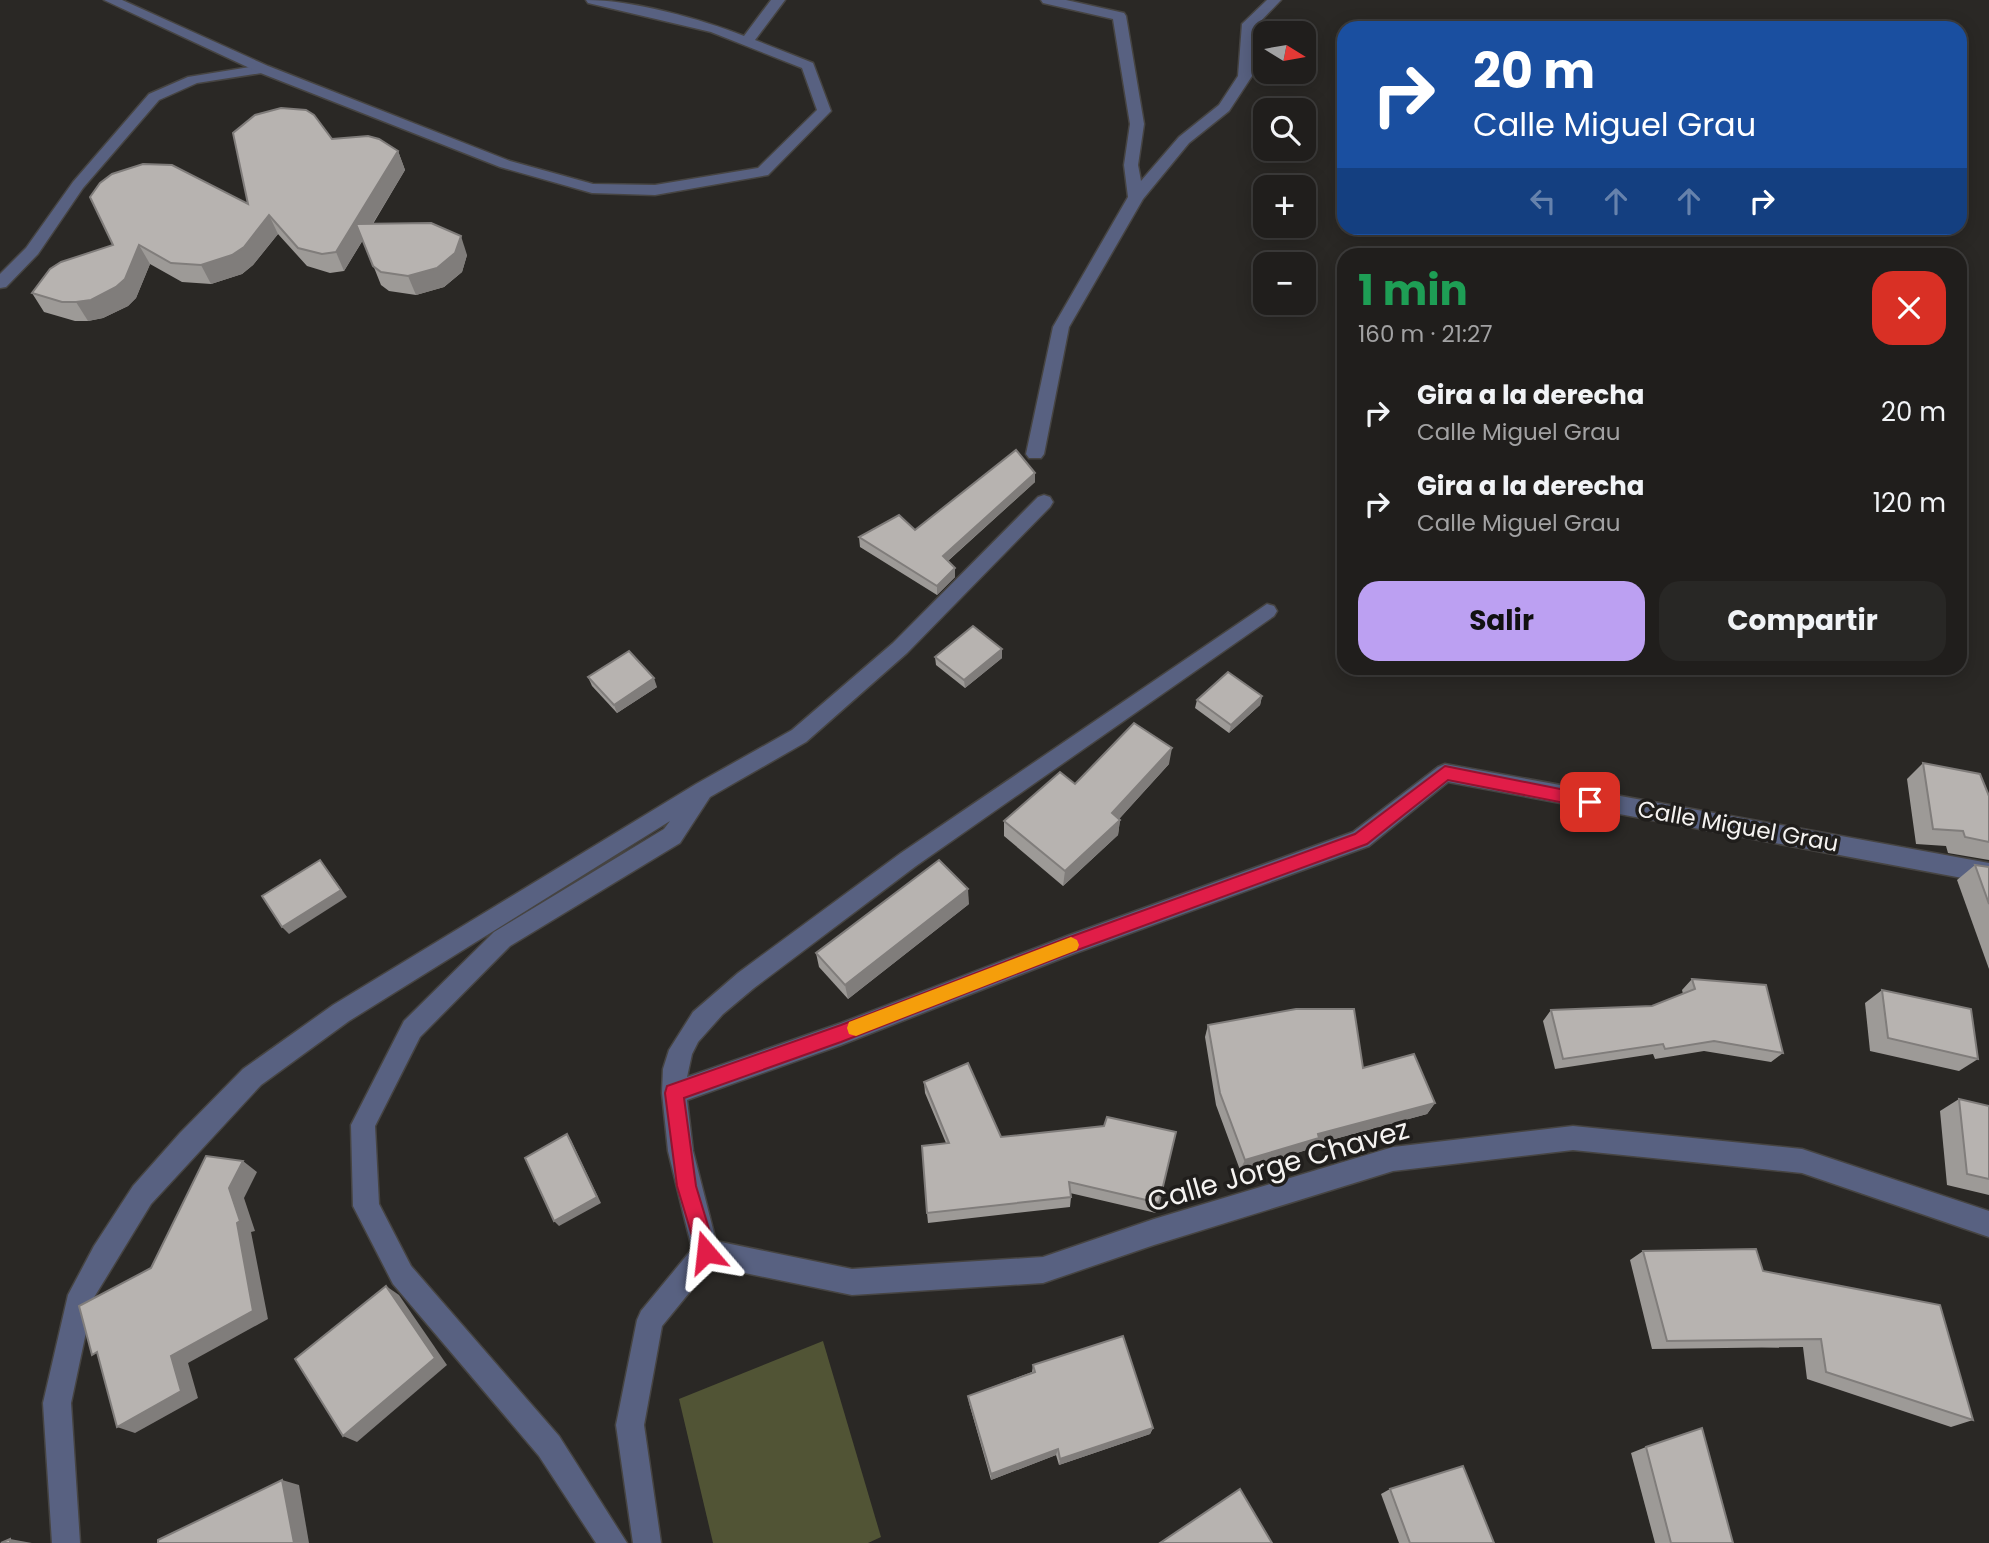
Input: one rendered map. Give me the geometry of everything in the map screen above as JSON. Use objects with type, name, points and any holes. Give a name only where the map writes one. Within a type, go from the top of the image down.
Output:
[{"type":"street","points":[[111,0],[263,69],[505,164],[592,188],[655,191],[763,172],[824,111],[808,66],[715,29],[593,0]]},
{"type":"street","points":[[747,41],[778,0]]},
{"type":"street","points":[[1048,0],[1119,16],[1137,124],[1131,165],[1136,197]]},
{"type":"street","points":[[1035,454],[1061,327],[1136,197],[1184,140],[1224,108],[1245,76],[1247,27],[1274,0]]},
{"type":"street","points":[[0,283],[32,251],[78,185],[155,97],[169,87],[193,78],[263,69]]},
{"type":"street","points":[[66,1543],[57,1403],[81,1295],[142,1195],[252,1077],[341,1013],[703,790],[799,736],[900,648],[1044,502]]},
{"type":"street","points":[[647,1543],[630,1425],[650,1320],[706,1252],[687,1186],[674,1093],[680,1052],[710,1011],[872,884],[1267,611]]},
{"type":"street","name":"Calle Miguel Grau","points":[[674,1093],[841,1034],[1067,946],[1361,839],[1445,773],[1535,792],[1865,848],[1989,873]]},
{"type":"street","points":[[612,1543],[549,1446],[402,1275],[366,1206],[363,1125],[412,1029],[502,939],[672,836],[703,790]]},
{"type":"street","name":"Calle Jorge Chavez","points":[[706,1252],[852,1282],[1043,1270],[1167,1228],[1392,1159],[1573,1138],[1802,1161],[1989,1224]]},
{"type":"green space","points":[[823,1341],[881,1537],[868,1543],[713,1543],[679,1399]]},
{"type":"building","points":[[281,108],[306,110],[314,115],[332,139],[368,136],[379,139],[398,151],[336,252],[322,254],[298,248],[269,215],[244,247],[232,255],[201,265],[171,263],[139,245],[125,279],[91,300],[62,302],[32,293],[50,269],[61,262],[113,245],[90,197],[100,183],[112,174],[143,164],[172,165],[248,204],[233,133],[255,115]]},
{"type":"building","points":[[431,223],[461,236],[455,253],[437,268],[408,276],[381,272],[373,266],[356,224]]},
{"type":"building","points":[[1016,450],[1035,473],[943,556],[955,568],[937,586],[859,537],[899,515],[915,530]]},
{"type":"building","points":[[973,626],[1002,649],[964,680],[935,657]]},
{"type":"building","points":[[629,651],[654,678],[614,705],[588,677]]},
{"type":"building","points":[[1228,672],[1262,696],[1231,725],[1197,700]]},
{"type":"building","points":[[1134,723],[1172,748],[1112,813],[1120,820],[1065,871],[1004,821],[1060,772],[1075,784]]},
{"type":"building","points":[[1923,763],[1980,774],[1989,796],[1989,842],[1965,837],[1963,831],[1933,829]]},
{"type":"building","points":[[320,860],[341,890],[282,927],[262,896]]},
{"type":"building","points":[[939,860],[968,889],[845,985],[816,953]]},
{"type":"building","points":[[1975,865],[1989,867],[1989,904]]},
{"type":"building","points":[[1692,979],[1766,985],[1783,1053],[1714,1041],[1665,1049],[1663,1044],[1563,1059],[1551,1010],[1652,1006],[1695,989]]},
{"type":"building","points":[[1882,990],[1971,1009],[1978,1059],[1888,1038]]},
{"type":"building","points":[[1296,1009],[1354,1009],[1363,1068],[1414,1054],[1435,1103],[1318,1134],[1319,1138],[1245,1160],[1220,1093],[1208,1025]]},
{"type":"building","points":[[968,1063],[1001,1137],[1104,1126],[1107,1117],[1176,1132],[1159,1203],[1069,1182],[1071,1197],[927,1213],[922,1146],[949,1143],[924,1082]]},
{"type":"building","points":[[1959,1099],[1989,1106],[1989,1179],[1967,1174]]},
{"type":"building","points":[[567,1134],[597,1197],[554,1221],[525,1158]]},
{"type":"building","points":[[206,1156],[243,1161],[229,1188],[240,1221],[237,1223],[253,1311],[171,1356],[181,1391],[117,1427],[97,1352],[92,1355],[79,1306],[151,1268]]},
{"type":"building","points":[[1756,1249],[1763,1271],[1940,1305],[1973,1420],[1826,1372],[1821,1339],[1667,1341],[1643,1251]]},
{"type":"building","points":[[386,1286],[435,1358],[343,1436],[295,1359]]},
{"type":"building","points":[[1123,1336],[1153,1428],[1060,1459],[1058,1449],[991,1474],[968,1396],[1035,1372],[1033,1365]]},
{"type":"building","points":[[1702,1428],[1733,1543],[1671,1543],[1646,1447]]},
{"type":"building","points":[[1463,1466],[1494,1543],[1410,1543],[1390,1489]]},
{"type":"building","points":[[282,1480],[294,1543],[158,1543],[158,1540]]},
{"type":"building","points":[[1240,1489],[1272,1543],[1160,1543]]},
{"type":"slow traffic","points":[[856,1028],[1071,945]]},
{"type":"route","points":[[706,1252],[687,1186],[674,1093],[841,1034],[1067,946],[1361,839],[1445,773],[1590,802]]}]
